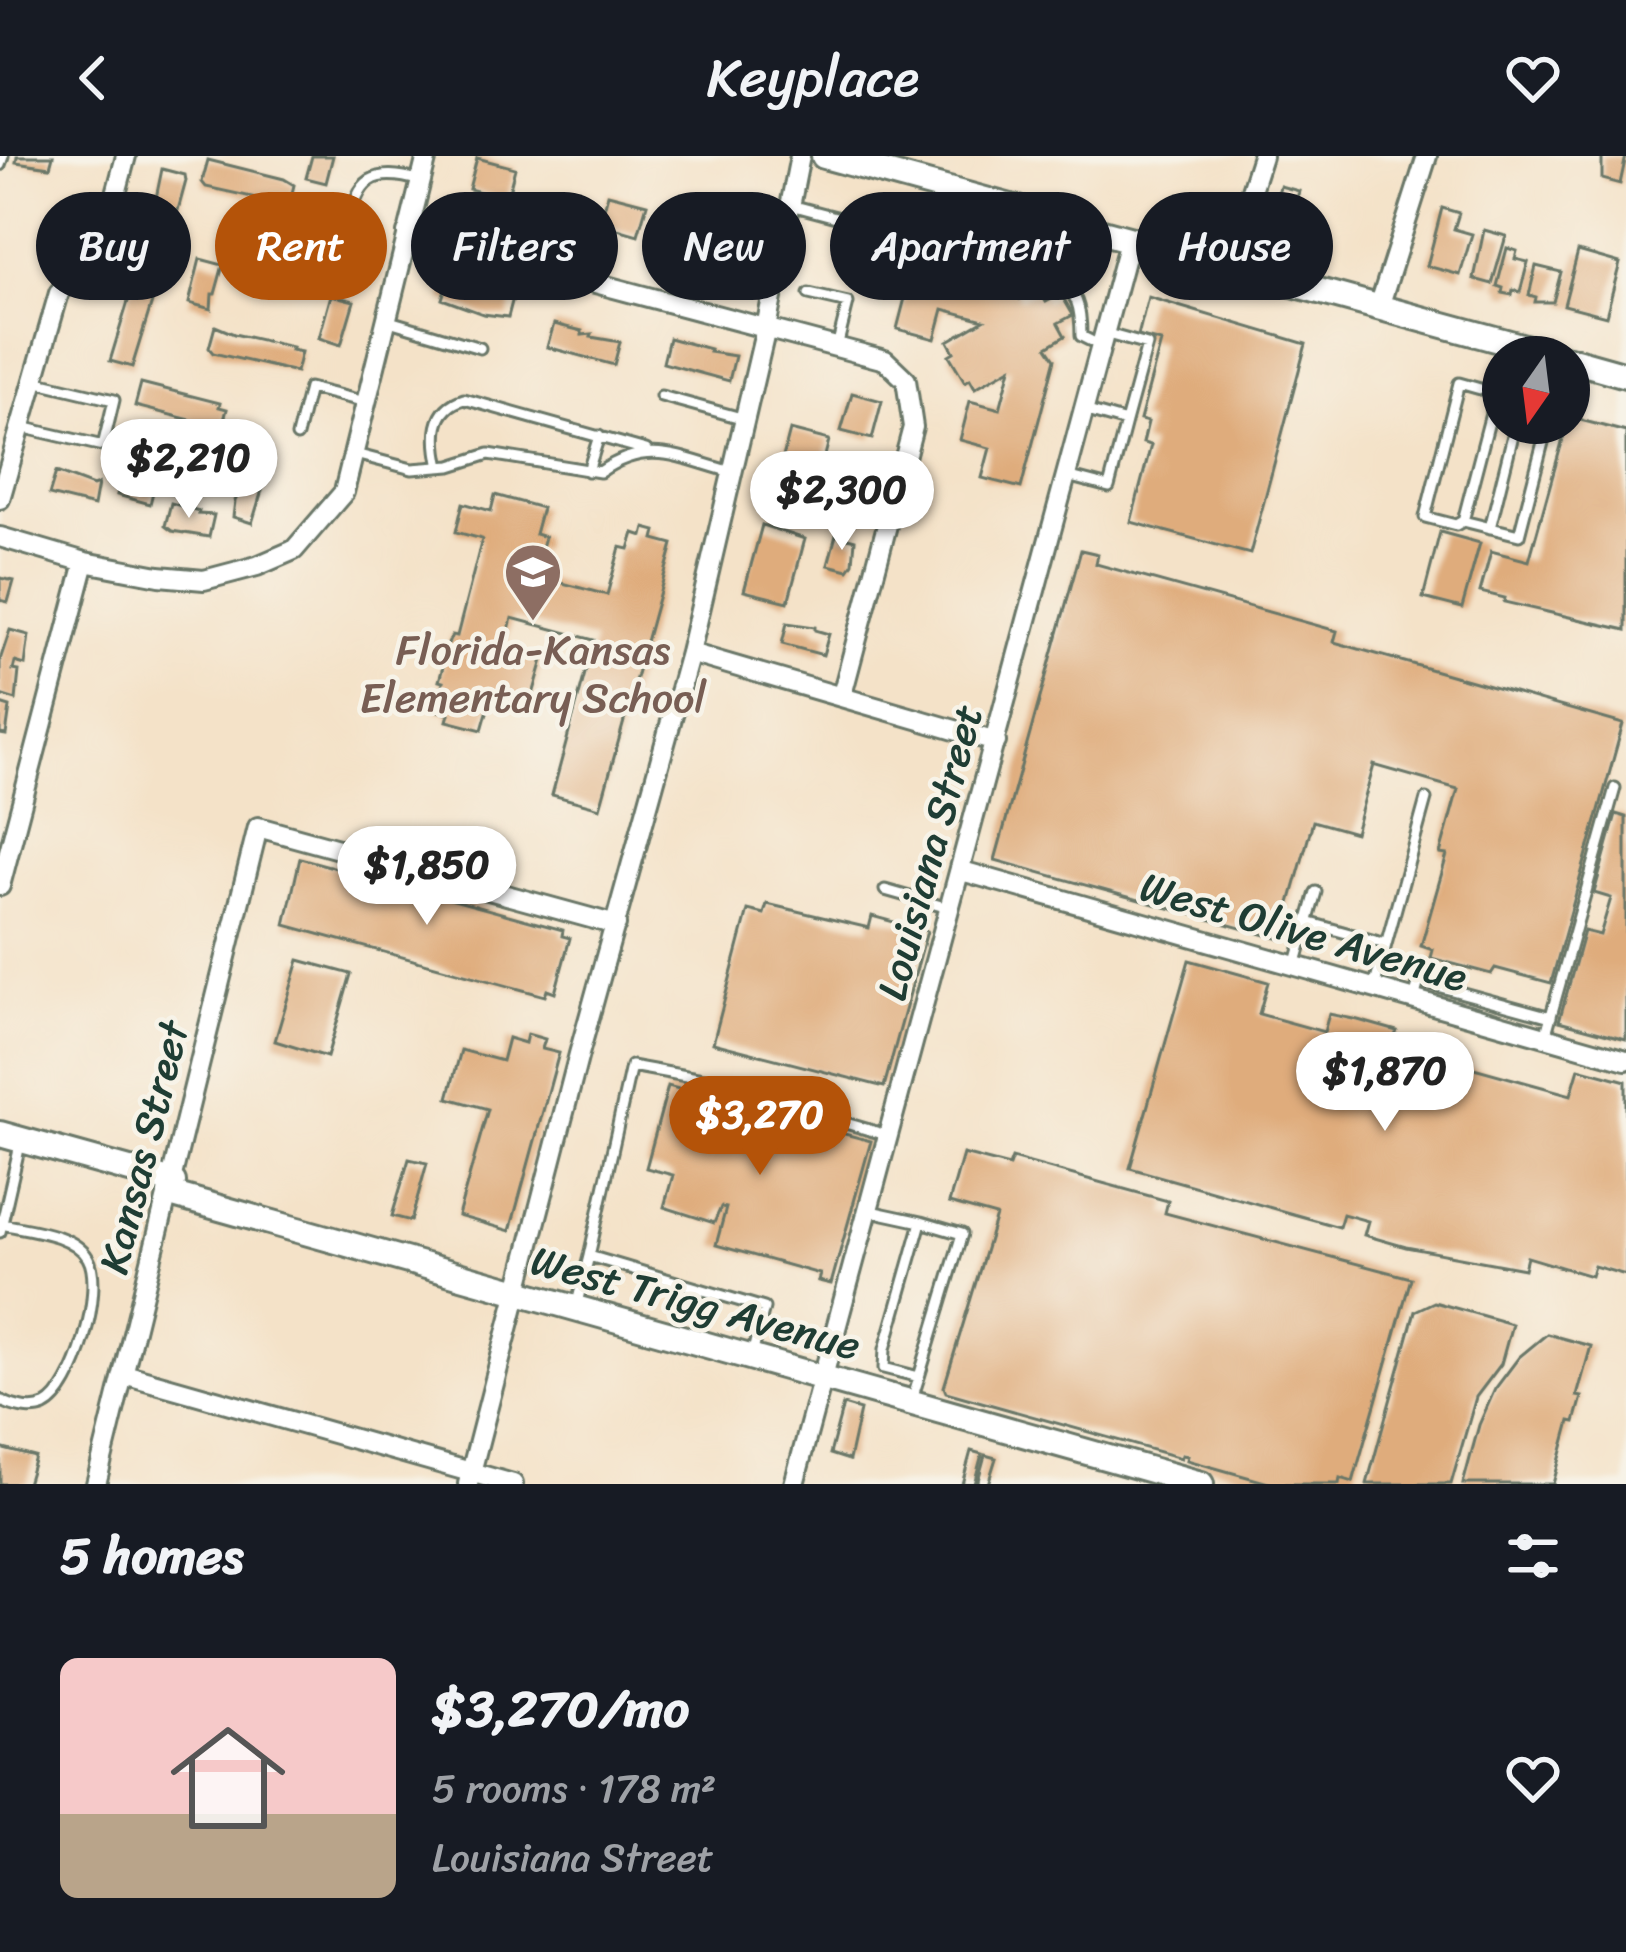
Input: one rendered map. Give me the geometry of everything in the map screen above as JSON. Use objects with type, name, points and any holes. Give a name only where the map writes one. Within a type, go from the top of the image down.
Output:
[{"type":"street","points":[[0,499],[59,293],[87,260],[112,209],[126,156]]},
{"type":"street","points":[[0,537],[85,562],[204,580],[295,550],[344,492],[428,156]]},
{"type":"street","points":[[793,192],[800,156]]},
{"type":"street","points":[[824,156],[1136,240]]},
{"type":"street","points":[[1250,192],[1262,156]]},
{"type":"street","points":[[1379,307],[1427,156]]},
{"type":"street","points":[[406,233],[411,234]]},
{"type":"street","name":"Louisiana Street","points":[[794,1484],[1130,238]]},
{"type":"street","points":[[618,289],[884,360],[907,380],[914,427],[842,695]]},
{"type":"street","points":[[1333,294],[1482,338]]},
{"type":"street","points":[[470,1478],[690,653],[771,300]]},
{"type":"street","points":[[1590,365],[1626,375]]},
{"type":"street","points":[[0,886],[85,562]]},
{"type":"street","points":[[690,653],[996,742]]},
{"type":"street","name":"Kansas Street","points":[[96,1484],[259,827],[616,925]]},
{"type":"street","name":"West Olive Avenue","points":[[962,871],[1414,999],[1548,1027],[1626,1060]]},
{"type":"street","name":"West Trigg Avenue","points":[[11,1137],[516,1293],[1201,1484]]},
{"type":"street","points":[[124,1374],[470,1478],[513,1484]]},
{"type":"lane","points":[[0,165],[2,156]]},
{"type":"lane","points":[[358,192],[378,176],[395,173],[421,181]]},
{"type":"lane","points":[[806,209],[1053,275],[1073,289],[1081,308],[1081,336],[1147,346],[1109,487],[1067,476]]},
{"type":"lane","points":[[809,293],[848,303],[837,347]]},
{"type":"lane","points":[[386,320],[480,349]]},
{"type":"lane","points":[[21,427],[103,446],[114,400],[34,381]]},
{"type":"lane","points":[[1482,389],[1459,383],[1425,518],[1456,525],[1463,520],[1487,444]]},
{"type":"lane","points":[[297,436],[309,388],[366,402]]},
{"type":"lane","points":[[661,396],[745,419]]},
{"type":"lane","points":[[440,467],[434,440],[437,424],[443,411],[464,399],[732,472]]},
{"type":"lane","points":[[1084,410],[1126,422]]},
{"type":"lane","points":[[588,471],[598,436]]},
{"type":"lane","points":[[1490,528],[1511,444]]},
{"type":"lane","points":[[1463,520],[1519,535],[1543,444]]},
{"type":"lane","points":[[353,453],[412,469],[489,454],[600,472],[623,456],[651,451]]},
{"type":"lane","points":[[1548,1027],[1616,788]]},
{"type":"lane","points":[[1374,988],[1426,799]]},
{"type":"lane","points":[[885,890],[952,909]]},
{"type":"lane","points":[[1295,966],[1316,892]]},
{"type":"lane","points":[[1307,922],[1386,944]]},
{"type":"lane","points":[[576,1310],[632,1066],[725,1083],[736,1091],[890,1136]]},
{"type":"lane","points":[[0,1400],[14,1408],[42,1408],[56,1398],[87,1333],[94,1277],[87,1256],[61,1238],[1,1228],[11,1137]]},
{"type":"lane","points":[[870,1211],[962,1234],[911,1402]]},
{"type":"lane","points":[[919,1377],[884,1368],[885,1349],[921,1222]]},
{"type":"lane","points":[[589,1256],[764,1308],[751,1358]]},
{"type":"building","points":[[17,156],[53,156],[50,167],[16,162]]},
{"type":"building","points":[[312,156],[333,156],[326,183],[306,178]]},
{"type":"building","points":[[1602,156],[1626,156],[1620,184],[1602,179]]},
{"type":"building","points":[[477,158],[515,168],[509,192],[469,189]]},
{"type":"building","points":[[208,160],[294,185],[292,192],[229,192],[202,182]]},
{"type":"building","points":[[162,169],[185,175],[183,192],[157,192]]},
{"type":"building","points":[[618,197],[642,203],[638,235],[618,229]]},
{"type":"building","points":[[1442,208],[1459,213],[1454,229],[1472,234],[1460,275],[1427,266]]},
{"type":"building","points":[[1484,230],[1506,236],[1492,284],[1474,279]]},
{"type":"building","points":[[1507,248],[1517,251],[1515,259],[1528,262],[1520,292],[1513,290],[1512,295],[1497,286]]},
{"type":"building","points":[[1578,251],[1620,263],[1606,316],[1564,305]]},
{"type":"building","points":[[200,259],[215,263],[211,309],[189,303]]},
{"type":"building","points":[[1536,266],[1561,272],[1553,302],[1535,302],[1536,297],[1529,295]]},
{"type":"building","points":[[128,300],[153,300],[132,367],[110,361]]},
{"type":"building","points":[[330,300],[354,301],[341,345],[319,338]]},
{"type":"building","points":[[445,300],[512,300],[508,317]]},
{"type":"building","points":[[904,300],[1064,300],[1073,315],[1058,323],[1065,336],[1047,347],[1055,359],[1021,488],[982,478],[990,448],[960,440],[970,401],[1000,409],[1011,368],[975,388],[970,379],[965,382],[949,355],[954,352],[948,341],[984,320],[943,309],[935,339],[897,329]]},
{"type":"building","points":[[1147,300],[1158,300],[1306,344],[1250,554],[1131,522],[1151,445],[1143,443],[1148,422],[1140,420],[1161,342],[1138,336]]},
{"type":"building","points":[[554,324],[620,342],[614,365],[547,347]]},
{"type":"building","points":[[215,326],[301,352],[296,372],[213,353],[209,348]]},
{"type":"building","points":[[669,338],[735,356],[729,381],[663,363]]},
{"type":"building","points":[[141,383],[220,403],[219,407],[227,409],[222,428],[135,406]]},
{"type":"building","points":[[852,393],[882,401],[872,439],[841,431]]},
{"type":"building","points":[[1590,423],[1626,432],[1626,630],[1504,602],[1505,598],[1480,592],[1491,551],[1529,561],[1562,444],[1590,444]]},
{"type":"building","points":[[790,430],[829,440],[821,471],[782,461]]},
{"type":"building","points":[[241,432],[260,437],[252,467],[232,461]]},
{"type":"building","points":[[56,472],[98,484],[94,506],[49,495]]},
{"type":"building","points":[[122,475],[155,484],[150,504],[117,495]]},
{"type":"building","points":[[849,483],[869,488],[860,521],[840,516]]},
{"type":"building","points":[[243,485],[262,490],[252,523],[233,517]]},
{"type":"building","points":[[495,495],[542,508],[535,534],[545,537],[541,551],[531,548],[525,573],[607,595],[620,547],[629,549],[634,533],[643,536],[645,528],[656,531],[654,539],[673,544],[600,808],[552,795],[594,640],[512,618],[504,649],[543,660],[530,705],[492,695],[482,730],[447,721],[449,714],[435,710],[443,682],[439,681],[444,663],[440,662],[452,635],[457,636],[482,539],[456,532],[463,503],[491,511]]},
{"type":"building","points":[[171,503],[214,515],[209,537],[165,526]]},
{"type":"building","points":[[762,525],[805,539],[788,602],[744,591]]},
{"type":"building","points":[[1440,532],[1480,543],[1462,608],[1423,598]]},
{"type":"building","points":[[836,535],[855,540],[848,570],[828,565]]},
{"type":"building","points":[[1081,550],[1098,554],[1096,564],[1337,631],[1334,642],[1623,724],[1551,983],[1431,958],[1433,950],[1421,946],[1447,855],[1440,854],[1458,789],[1374,765],[1355,833],[1313,821],[1280,939],[995,860]]},
{"type":"building","points":[[0,578],[14,581],[8,602],[0,600]]},
{"type":"building","points":[[787,623],[829,634],[823,655],[782,644]]},
{"type":"building","points":[[10,630],[29,635],[25,665],[15,662],[13,670],[19,671],[16,700],[0,695],[0,660]]},
{"type":"building","points":[[0,704],[10,707],[6,735],[0,734]]},
{"type":"building","points":[[1616,814],[1626,817],[1626,1039],[1559,1021],[1584,931],[1600,935],[1611,898],[1594,893]]},
{"type":"building","points":[[300,858],[563,930],[562,936],[570,938],[555,993],[547,990],[545,996],[285,925]]},
{"type":"building","points":[[767,904],[869,928],[872,916],[927,931],[884,1087],[713,1043],[748,910],[764,914]]},
{"type":"building","points":[[299,960],[351,974],[327,1057],[275,1041]]},
{"type":"building","points":[[1189,960],[1268,982],[1259,1014],[1324,1032],[1329,1014],[1358,1020],[1397,1031],[1394,1038],[1402,1042],[1468,1058],[1470,1067],[1571,1095],[1579,1068],[1626,1081],[1626,1275],[1594,1266],[1591,1276],[1527,1257],[1524,1269],[1406,1247],[1364,1235],[1368,1221],[1343,1214],[1339,1227],[1130,1168]]},
{"type":"building","points":[[527,1034],[545,1039],[542,1049],[559,1053],[510,1231],[458,1216],[488,1109],[448,1098],[461,1050],[502,1061],[508,1038],[525,1043]]},
{"type":"building","points":[[715,1085],[725,1088],[721,1101],[871,1141],[831,1284],[818,1281],[820,1274],[716,1245],[726,1208],[721,1207],[714,1223],[664,1207],[673,1175],[646,1168],[668,1086],[712,1098]]},
{"type":"building","points":[[963,1154],[1009,1166],[1012,1158],[1168,1201],[1165,1213],[1411,1278],[1353,1482],[1340,1478],[1339,1484],[1272,1484],[1187,1460],[1188,1456],[1181,1458],[946,1392],[996,1216],[949,1203]]},
{"type":"building","points":[[409,1159],[427,1163],[411,1221],[392,1216]]},
{"type":"building","points":[[1434,1302],[1512,1324],[1501,1364],[1476,1397],[1451,1484],[1367,1484],[1415,1311]]},
{"type":"building","points":[[1547,1334],[1591,1346],[1577,1396],[1582,1397],[1575,1422],[1570,1421],[1553,1484],[1463,1484],[1479,1425],[1495,1389],[1519,1357]]},
{"type":"building","points":[[843,1405],[860,1410],[849,1460],[830,1454]]},
{"type":"building","points":[[0,1448],[35,1457],[27,1484],[0,1484]]},
{"type":"building","points":[[971,1451],[982,1454],[974,1484],[962,1484]]},
{"type":"building","points":[[985,1455],[996,1458],[988,1484],[977,1484]]},
{"type":"place","name":"Florida-Kansas Elementary School","points":[[533,623]]}]
